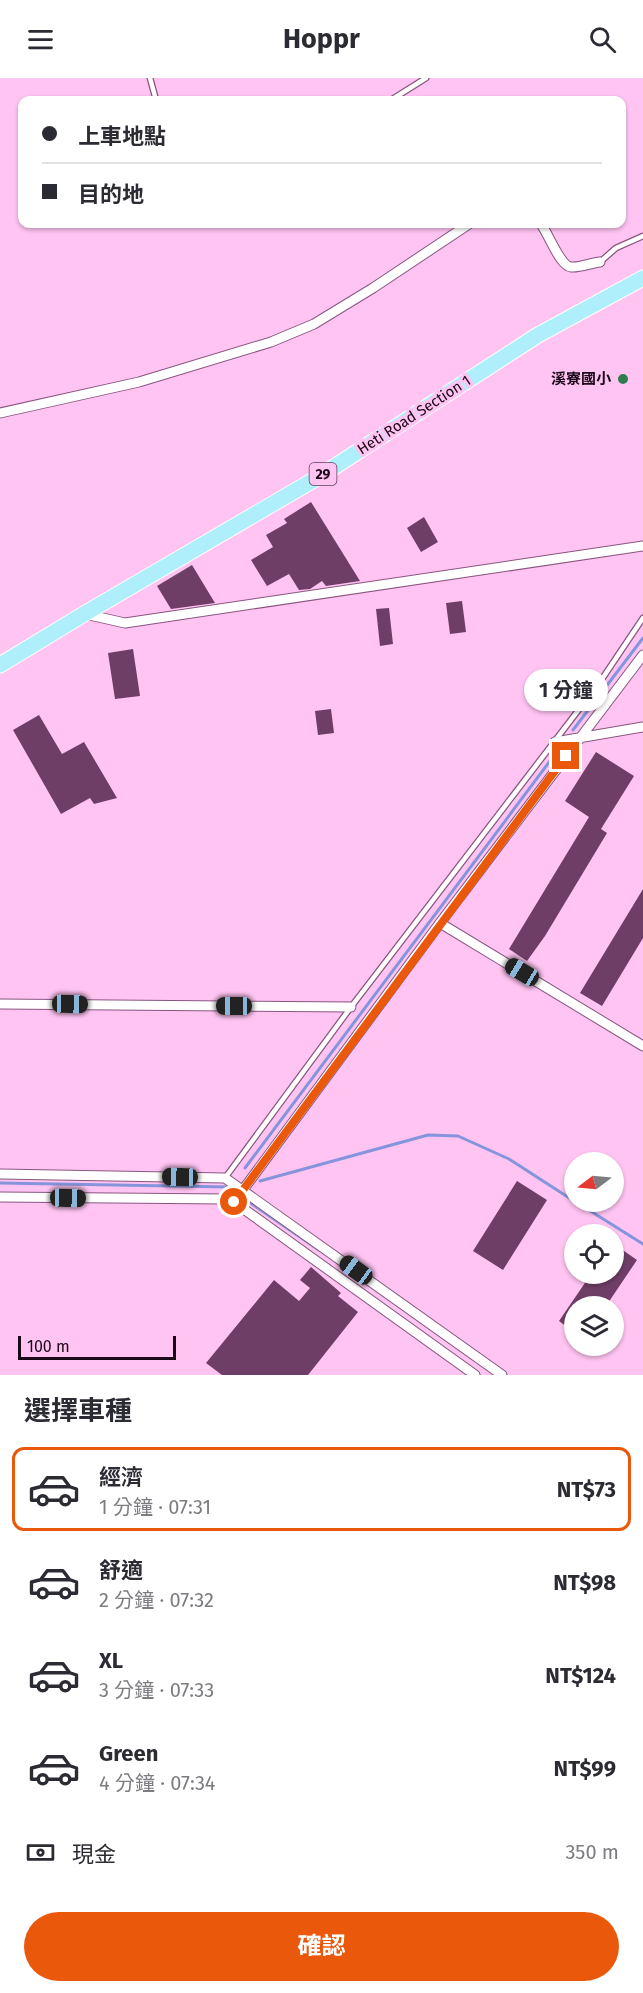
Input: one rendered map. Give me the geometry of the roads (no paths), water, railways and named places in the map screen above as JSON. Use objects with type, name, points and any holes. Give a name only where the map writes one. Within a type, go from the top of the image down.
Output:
[{"type":"main road","name":"Heti Road Section 1","points":[[0,665],[317,478],[538,334],[643,278]]},
{"type":"street","points":[[0,413],[139,382],[272,342],[314,324],[374,288],[463,228]]},
{"type":"street","points":[[544,228],[562,263],[570,267],[600,262]]},
{"type":"street","points":[[84,614],[125,622],[643,546]]},
{"type":"street","points":[[234,1202],[643,655]]},
{"type":"street","points":[[555,742],[643,727]]},
{"type":"street","points":[[441,923],[643,1046]]},
{"type":"street","points":[[0,1004],[351,1007]]},
{"type":"street","points":[[0,1174],[225,1178],[502,1375]]},
{"type":"street","points":[[0,1197],[225,1199],[234,1202],[475,1375]]},
{"type":"lane","points":[[150,78],[155,96]]},
{"type":"lane","points":[[397,96],[426,78]]},
{"type":"lane","points":[[600,262],[615,248],[643,236]]},
{"type":"lane","points":[[225,1178],[351,1007],[600,682],[643,618]]},
{"type":"waterway","points":[[573,730],[643,638]]},
{"type":"waterway","points":[[245,1168],[556,753]]},
{"type":"waterway","points":[[260,1181],[428,1135],[458,1136],[509,1159],[564,1195]]},
{"type":"waterway","points":[[0,1183],[230,1187]]},
{"type":"waterway","points":[[249,1202],[319,1250]]},
{"type":"waterway","points":[[592,1212],[643,1244]]},
{"type":"place","name":"溪寮國小","points":[[623,379]]}]
